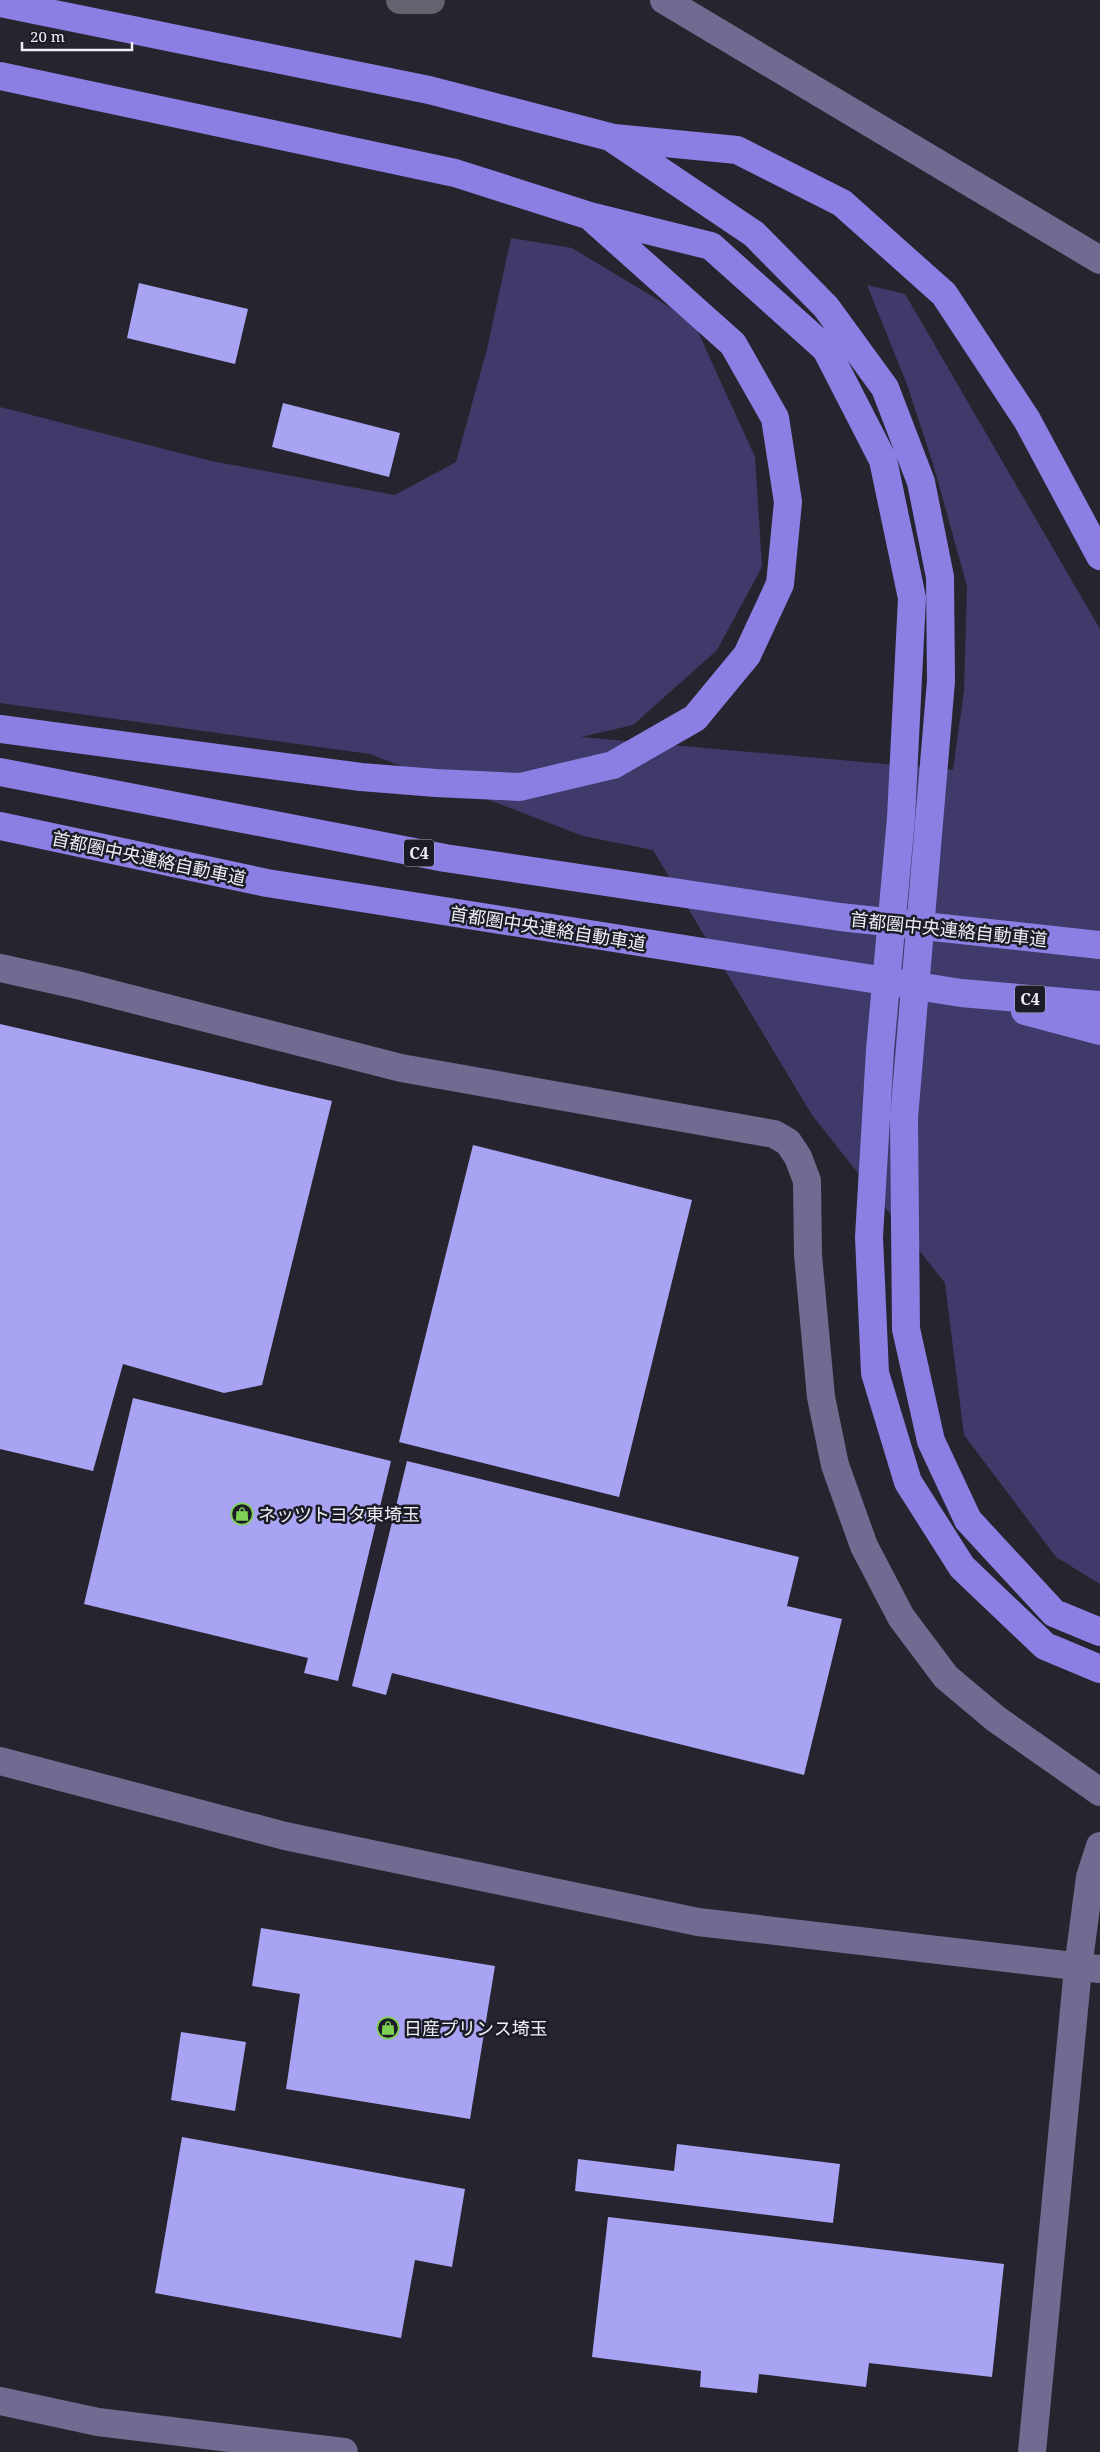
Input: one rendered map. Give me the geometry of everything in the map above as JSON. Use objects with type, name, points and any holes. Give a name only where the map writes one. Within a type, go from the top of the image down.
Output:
[{"type":"highway","points":[[0,2],[429,90],[610,137],[737,150],[842,203],[944,294],[1027,420],[1100,556]]},
{"type":"highway","points":[[0,76],[455,173],[590,216],[711,246],[826,349],[883,460],[912,598],[901,818],[880,1050],[869,1237],[875,1373],[908,1482],[962,1566],[1045,1646],[1100,1669]]},
{"type":"highway","points":[[610,137],[754,234],[826,307],[885,388],[921,482],[940,578],[942,681],[904,1118],[906,1329],[931,1441],[968,1520],[1054,1613],[1100,1632]]},
{"type":"highway","points":[[0,729],[361,777],[520,787],[613,765],[695,718],[747,655],[780,584],[788,502],[775,418],[733,344],[590,216]]},
{"type":"highway","name":"首都圏中央連絡自動車道","points":[[0,772],[445,858],[840,917],[1100,945]]},
{"type":"highway","name":"首都圏中央連絡自動車道","points":[[0,826],[267,883],[961,993],[1100,1005]]},
{"type":"highway","points":[[961,993],[1100,1032]]},
{"type":"street","points":[[400,0],[431,0]]},
{"type":"street","points":[[664,0],[1100,260]]},
{"type":"street","points":[[0,968],[76,985],[401,1068],[774,1134],[788,1142],[798,1157],[807,1181],[808,1255],[821,1397],[834,1465],[864,1546],[901,1617],[946,1677],[996,1719],[1100,1792]]},
{"type":"street","points":[[0,1761],[285,1836],[698,1922],[1089,1969]]},
{"type":"street","points":[[1032,2452],[1089,1969],[1090,1877],[1100,1846]]},
{"type":"street","points":[[0,2401],[98,2422],[344,2452]]},
{"type":"shaded area","points":[[511,238],[572,248],[693,321],[755,457],[762,567],[717,650],[633,725],[581,737],[953,770],[964,691],[967,586],[934,467],[908,387],[867,285],[905,294],[1100,629],[1100,1584],[1056,1557],[964,1435],[945,1283],[812,1115],[653,850],[583,836],[370,754],[0,703],[0,407],[211,461],[395,495],[456,462],[487,349]]},
{"type":"building","points":[[139,283],[248,309],[235,364],[127,338]]},
{"type":"building","points":[[283,403],[400,433],[389,477],[272,447]]},
{"type":"building","points":[[0,1024],[332,1101],[262,1385],[224,1393],[123,1364],[93,1471],[0,1449]]},
{"type":"building","points":[[473,1145],[692,1200],[619,1497],[399,1442]]},
{"type":"building","points":[[133,1398],[391,1461],[338,1681],[304,1673],[308,1658],[84,1604]]},
{"type":"building","points":[[407,1461],[799,1557],[787,1606],[842,1619],[804,1775],[392,1673],[386,1695],[352,1686]]},
{"type":"building","points":[[261,1928],[495,1966],[470,2119],[286,2089],[300,1994],[252,1986]]},
{"type":"building","points":[[181,2032],[246,2042],[235,2111],[171,2100]]},
{"type":"building","points":[[182,2137],[465,2189],[452,2267],[415,2260],[401,2338],[155,2293]]},
{"type":"building","points":[[677,2144],[840,2164],[833,2223],[575,2191],[578,2159],[674,2171]]},
{"type":"building","points":[[608,2217],[1004,2264],[992,2377],[869,2363],[866,2387],[759,2374],[757,2393],[700,2387],[701,2371],[592,2357]]},
{"type":"place","name":"ネッツトヨタ東埼玉","points":[[242,1514]]},
{"type":"place","name":"日産プリンス埼玉","points":[[388,2028]]}]
